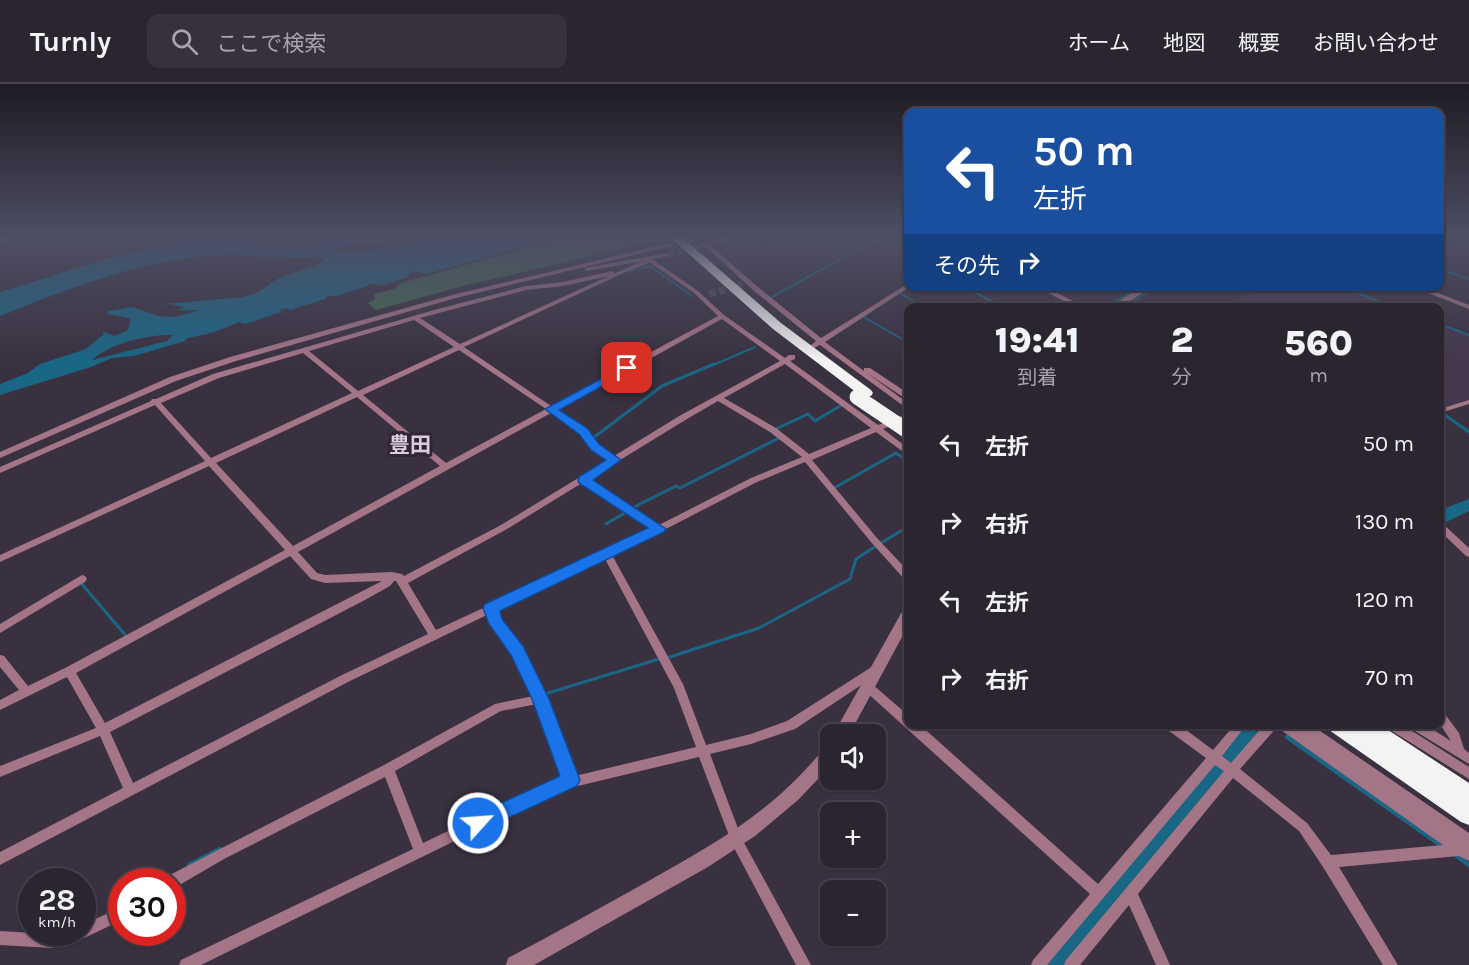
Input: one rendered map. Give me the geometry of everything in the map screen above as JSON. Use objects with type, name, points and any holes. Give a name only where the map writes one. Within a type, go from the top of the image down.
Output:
[{"type":"highway","points":[[718,279],[809,360],[861,395],[904,428]]},
{"type":"highway","points":[[861,395],[904,419]]},
{"type":"highway","points":[[1343,729],[1469,814]]},
{"type":"highway","points":[[1368,729],[1469,796]]},
{"type":"street","points":[[0,455],[199,370],[354,323],[520,279]]},
{"type":"street","points":[[0,471],[216,376],[415,317],[528,288],[585,279]]},
{"type":"street","points":[[0,559],[606,279]]},
{"type":"street","points":[[675,279],[701,297],[722,316],[904,449]]},
{"type":"street","points":[[740,279],[818,341],[904,404]]},
{"type":"street","points":[[812,347],[818,341],[904,288]]},
{"type":"street","points":[[1048,291],[1073,303]]},
{"type":"street","points":[[1121,303],[1141,291]]},
{"type":"street","points":[[1426,291],[1469,307]]},
{"type":"street","points":[[701,297],[709,294]]},
{"type":"street","points":[[0,705],[69,671],[292,552],[722,316]]},
{"type":"street","points":[[415,317],[583,431],[595,447],[612,459]]},
{"type":"street","points":[[304,350],[446,466]]},
{"type":"street","points":[[0,772],[103,730],[387,583],[504,527],[584,480],[612,459],[792,357]]},
{"type":"street","points":[[851,365],[857,364],[904,394]]},
{"type":"street","points":[[718,398],[773,430],[808,458],[874,540],[904,573]]},
{"type":"street","points":[[155,401],[316,578],[398,578]]},
{"type":"street","points":[[1444,410],[1469,402]]},
{"type":"street","points":[[0,859],[346,678],[659,529],[754,480],[904,417]]},
{"type":"street","points":[[584,480],[659,529]]},
{"type":"street","points":[[1444,530],[1469,554]]},
{"type":"street","points":[[606,554],[679,687],[736,842],[804,965]]},
{"type":"street","points":[[398,578],[434,636]]},
{"type":"street","points":[[0,629],[82,579]]},
{"type":"street","points":[[491,608],[495,620],[517,651],[540,699],[571,780]]},
{"type":"street","points":[[847,724],[904,621]]},
{"type":"street","points":[[0,659],[27,692]]},
{"type":"street","points":[[69,671],[103,730],[130,790]]},
{"type":"street","points":[[186,965],[555,786],[571,780],[751,739],[791,724],[872,679]]},
{"type":"street","points":[[872,679],[904,717]]},
{"type":"street","points":[[186,874],[388,769],[500,707],[540,699]]},
{"type":"street","points":[[1444,722],[1458,742],[1458,752]]},
{"type":"street","points":[[916,729],[1099,893]]},
{"type":"street","points":[[1176,729],[1303,827],[1328,862],[1391,965]]},
{"type":"street","points":[[1071,965],[1131,895],[1222,763],[1239,729]]},
{"type":"street","points":[[1038,965],[1099,893],[1222,763],[1266,729]]},
{"type":"street","points":[[1289,729],[1467,848]]},
{"type":"street","points":[[1307,729],[1467,848]]},
{"type":"street","points":[[1399,729],[1469,774]]},
{"type":"street","points":[[1422,729],[1469,759]]},
{"type":"street","points":[[524,963],[736,842],[774,813],[800,789],[820,764]]},
{"type":"street","points":[[388,769],[420,851]]},
{"type":"street","points":[[1328,862],[1467,848]]},
{"type":"street","points":[[1131,895],[1163,965]]},
{"type":"street","points":[[0,938],[18,939]]},
{"type":"shaded area","points":[[1248,291],[1348,291],[1383,303],[1233,303],[1251,292]]},
{"type":"shaded area","points":[[1444,326],[1469,335],[1469,401],[1444,407]]},
{"type":"green space","points":[[415,279],[492,279],[376,310],[368,303],[375,299],[374,294],[394,289],[401,283]]},
{"type":"water","points":[[41,279],[99,279],[0,316],[0,292]]},
{"type":"water","points":[[277,279],[401,279],[383,285],[368,284],[368,286],[336,296],[327,296],[325,299],[290,310],[287,308],[280,310],[281,312],[245,324],[239,322],[214,332],[187,338],[185,341],[134,356],[112,358],[91,367],[0,395],[0,384],[28,373],[40,364],[86,349],[104,334],[102,331],[114,336],[127,331],[131,321],[129,318],[107,314],[108,311],[132,307],[159,316],[174,317],[201,310],[175,310],[184,308],[172,304],[155,305],[244,297],[258,292]],"holes":[[[173,335],[167,341],[92,360],[119,344],[153,336]]]},
{"type":"water","points":[[1469,499],[1469,511],[1444,523],[1444,508]]},
{"type":"water","points":[[1243,729],[1261,729],[1065,965],[1043,965]]},
{"type":"waterway","points":[[668,279],[692,296]]},
{"type":"waterway","points":[[770,298],[804,279]]},
{"type":"waterway","points":[[972,291],[995,303]]},
{"type":"waterway","points":[[1124,291],[1130,294]]},
{"type":"waterway","points":[[1130,294],[1135,291]]},
{"type":"waterway","points":[[1130,303],[1150,291]]},
{"type":"waterway","points":[[1353,291],[1383,303]]},
{"type":"waterway","points":[[899,293],[917,303]]},
{"type":"waterway","points":[[1113,303],[1130,294]]},
{"type":"waterway","points":[[862,316],[904,340]]},
{"type":"waterway","points":[[1444,326],[1469,335]]},
{"type":"waterway","points":[[711,366],[755,347]]},
{"type":"waterway","points":[[593,438],[662,386],[714,364]]},
{"type":"waterway","points":[[776,429],[808,414],[815,421],[840,406]]},
{"type":"waterway","points":[[1444,414],[1469,432]]},
{"type":"waterway","points":[[636,506],[676,486],[680,488],[781,437]]},
{"type":"waterway","points":[[834,488],[896,453],[904,459]]},
{"type":"waterway","points":[[606,524],[628,511]]},
{"type":"waterway","points":[[881,543],[904,529]]},
{"type":"waterway","points":[[670,657],[759,628],[850,579],[856,559],[876,546]]},
{"type":"waterway","points":[[81,583],[127,637]]},
{"type":"waterway","points":[[548,693],[659,659]]},
{"type":"waterway","points":[[1287,737],[1442,846]]},
{"type":"waterway","points":[[189,865],[220,849]]},
{"type":"waterway","points":[[1457,856],[1469,865]]},
{"type":"tunnel","points":[[709,294],[742,285]]},
{"type":"district","name":"豊田","points":[[410,445]]},
{"type":"route","points":[[478,823],[571,780],[540,699],[517,651],[495,620],[491,608],[659,529],[584,480],[614,460],[595,447],[583,431],[551,409],[627,368]]}]
